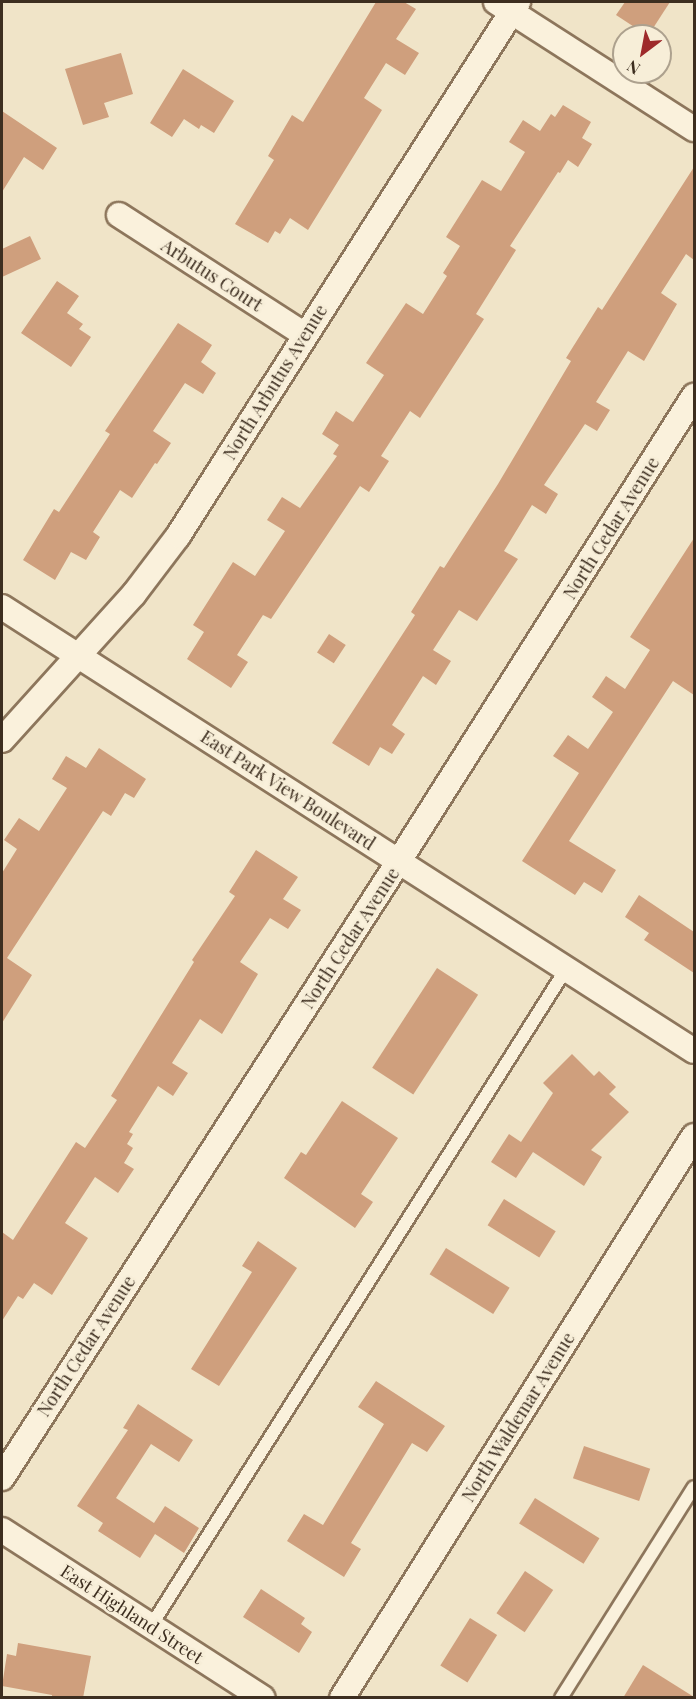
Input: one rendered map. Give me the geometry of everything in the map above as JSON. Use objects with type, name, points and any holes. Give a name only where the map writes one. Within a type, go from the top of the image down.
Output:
[{"type":"street","points":[[509,5],[694,129]]},
{"type":"street","name":"North Arbutus Avenue","points":[[2,740],[134,594],[178,536],[509,5]]},
{"type":"street","name":"Arbutus Court","points":[[119,215],[305,335]]},
{"type":"street","name":"North Cedar Avenue","points":[[2,1478],[399,861],[694,396]]},
{"type":"street","name":"East Park View Boulevard","points":[[2,607],[694,1051]]},
{"type":"street","name":"North Waldemar Avenue","points":[[342,1698],[694,1136]]},
{"type":"street","name":"East Highland Street","points":[[2,1530],[263,1698]]},
{"type":"lane","points":[[151,1626],[566,969]]},
{"type":"lane","points":[[561,1698],[694,1487]]},
{"type":"building","points":[[376,2],[404,2],[416,9],[396,39],[419,53],[405,75],[386,63],[364,98],[382,110],[308,230],[290,218],[280,234],[275,231],[268,243],[235,224],[274,160],[268,156],[292,115],[303,122]]},
{"type":"building","points":[[625,2],[670,2],[656,24],[630,24],[616,15]]},
{"type":"building","points":[[121,53],[133,94],[104,103],[109,117],[83,125],[65,69]]},
{"type":"building","points":[[183,69],[234,101],[214,133],[201,125],[199,129],[184,119],[172,137],[150,123]]},
{"type":"building","points":[[563,105],[591,122],[582,138],[592,144],[578,167],[568,160],[560,173],[558,172],[510,246],[516,250],[476,314],[484,319],[420,418],[410,411],[381,456],[389,461],[369,492],[360,486],[271,619],[263,615],[237,655],[248,662],[231,688],[187,659],[204,632],[193,625],[233,562],[255,576],[285,531],[267,520],[282,497],[300,508],[337,456],[333,454],[339,445],[322,434],[336,411],[353,422],[384,375],[366,363],[406,303],[423,314],[447,276],[443,273],[460,246],[446,237],[482,180],[501,191],[525,152],[509,142],[523,120],[540,131],[551,114],[555,117]]},
{"type":"building","points":[[2,111],[57,148],[43,170],[24,157],[2,192]]},
{"type":"building","points":[[694,167],[694,260],[686,254],[661,293],[677,304],[644,361],[628,351],[596,402],[610,410],[597,431],[585,424],[544,485],[558,494],[546,514],[532,505],[504,551],[518,559],[477,621],[459,610],[433,650],[451,661],[436,685],[423,676],[392,725],[405,734],[392,754],[380,747],[369,766],[332,743],[415,615],[411,612],[440,566],[444,568],[498,484],[571,361],[566,358],[598,307],[602,310]]},
{"type":"building","points":[[30,236],[41,259],[2,277],[2,249]]},
{"type":"building","points":[[57,281],[79,296],[67,313],[83,324],[79,329],[91,337],[71,367],[21,333]]},
{"type":"building","points":[[178,323],[212,345],[201,362],[216,373],[203,394],[185,383],[153,431],[171,443],[132,498],[120,490],[93,532],[100,537],[86,560],[71,552],[55,580],[23,560],[54,509],[59,512],[110,434],[105,431]]},
{"type":"building","points":[[694,538],[694,695],[673,681],[569,841],[616,870],[602,893],[584,882],[575,895],[522,861],[579,773],[553,756],[568,735],[588,749],[613,712],[592,697],[606,676],[625,689],[650,650],[630,637]]},
{"type":"building","points":[[329,634],[346,645],[334,663],[317,652]]},
{"type":"building","points":[[99,748],[146,779],[134,798],[125,793],[111,816],[103,811],[7,958],[32,975],[2,1023],[2,873],[17,849],[4,840],[19,818],[39,831],[67,788],[52,779],[66,756],[86,768]]},
{"type":"building","points":[[256,850],[298,877],[283,899],[301,910],[288,929],[270,918],[240,962],[258,974],[222,1034],[200,1019],[172,1063],[188,1073],[173,1096],[158,1086],[129,1132],[133,1134],[127,1144],[133,1148],[124,1163],[134,1169],[118,1193],[95,1177],[65,1223],[88,1238],[52,1295],[34,1283],[23,1299],[18,1296],[2,1321],[2,1232],[13,1240],[76,1142],[85,1148],[117,1100],[111,1096],[194,962],[192,960],[235,896],[229,892]]},
{"type":"building","points":[[639,895],[694,932],[694,973],[644,940],[649,933],[625,917]]},
{"type":"building","points":[[437,968],[478,995],[413,1094],[372,1068]]},
{"type":"building","points":[[572,1054],[594,1076],[599,1071],[616,1087],[609,1094],[629,1112],[591,1150],[602,1157],[584,1186],[533,1152],[516,1178],[491,1162],[509,1134],[521,1142],[553,1093],[543,1083]]},
{"type":"building","points":[[342,1101],[398,1138],[361,1194],[373,1202],[355,1228],[284,1178],[301,1152],[306,1155]]},
{"type":"building","points":[[504,1199],[556,1231],[539,1258],[488,1225]]},
{"type":"building","points":[[258,1241],[297,1268],[219,1386],[191,1369],[252,1272],[242,1266]]},
{"type":"building","points":[[446,1248],[510,1288],[493,1314],[430,1274]]},
{"type":"building","points":[[376,1381],[445,1426],[427,1452],[412,1443],[351,1543],[361,1549],[344,1577],[287,1541],[304,1514],[323,1525],[384,1424],[358,1407]]},
{"type":"building","points":[[138,1404],[193,1440],[179,1462],[151,1444],[116,1498],[154,1523],[165,1506],[199,1528],[184,1553],[155,1534],[140,1558],[98,1531],[103,1523],[77,1506],[128,1430],[123,1428]]},
{"type":"building","points":[[584,1446],[650,1469],[639,1501],[573,1478]]},
{"type":"building","points":[[535,1498],[599,1538],[584,1564],[519,1523]]},
{"type":"building","points":[[525,1571],[553,1590],[525,1632],[496,1613]]},
{"type":"building","points":[[261,1589],[305,1618],[301,1624],[312,1632],[299,1653],[243,1617]]},
{"type":"building","points":[[470,1618],[497,1635],[467,1682],[440,1665]]},
{"type":"building","points":[[18,1643],[91,1656],[83,1698],[52,1698],[52,1695],[2,1686],[7,1654],[16,1656]]},
{"type":"building","points":[[643,1665],[694,1697],[694,1698],[623,1698]]}]
